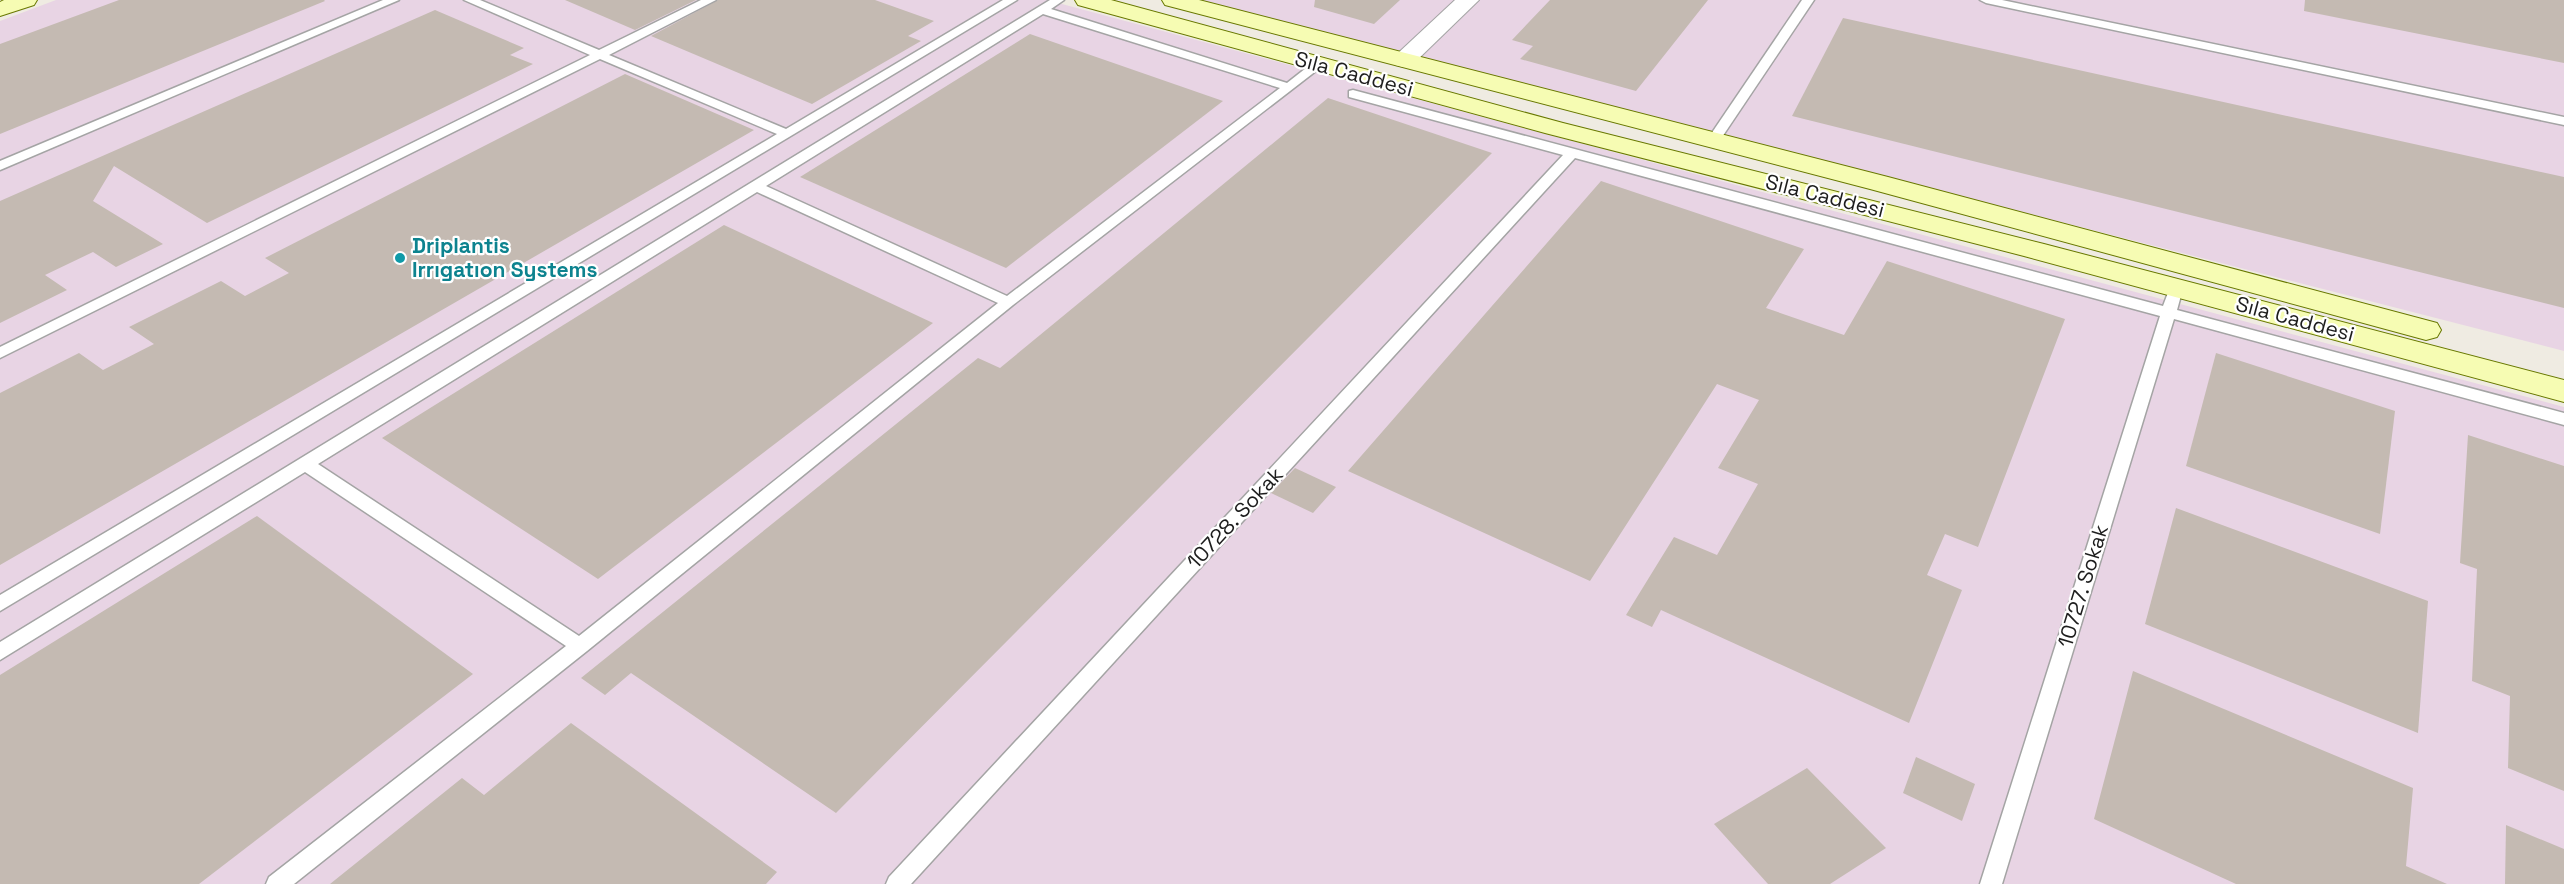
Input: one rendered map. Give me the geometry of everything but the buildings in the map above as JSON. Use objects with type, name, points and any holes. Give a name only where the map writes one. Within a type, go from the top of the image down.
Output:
[{"type":"street","points":[[0,9],[26,0]]},
{"type":"street","name":"Sıla Caddesi","points":[[1086,0],[2172,300],[2564,391]]},
{"type":"street","name":"Sıla Caddesi","points":[[1173,0],[1713,140],[2564,368]]},
{"type":"street","points":[[1404,60],[1468,0]]},
{"type":"lane","points":[[0,166],[393,0]]},
{"type":"lane","points":[[470,0],[787,134]]},
{"type":"lane","points":[[0,353],[710,0]]},
{"type":"lane","points":[[0,604],[1011,0]]},
{"type":"lane","points":[[0,652],[1058,0]]},
{"type":"lane","points":[[1713,140],[1808,0]]},
{"type":"lane","points":[[1986,0],[2564,121]]},
{"type":"lane","points":[[1041,10],[1288,87]]},
{"type":"lane","points":[[278,884],[580,646],[1008,302],[1318,64]]},
{"type":"lane","points":[[1353,94],[1572,153],[2172,300],[2564,419]]},
{"type":"lane","name":"10728. Sokak","points":[[897,884],[1572,153]]},
{"type":"lane","points":[[755,186],[1008,302]]},
{"type":"lane","name":"10727. Sokak","points":[[1991,884],[2172,300]]},
{"type":"lane","points":[[305,464],[580,646]]},
{"type":"shaded area","points":[[56,0],[1047,0],[2564,407],[2564,884],[0,884],[0,21]]},
{"type":"shaded area","points":[[1197,0],[2564,0],[2564,351]]},
{"type":"place","name":"Driplantis Irrıgatıon Systems","points":[[400,258]]}]
